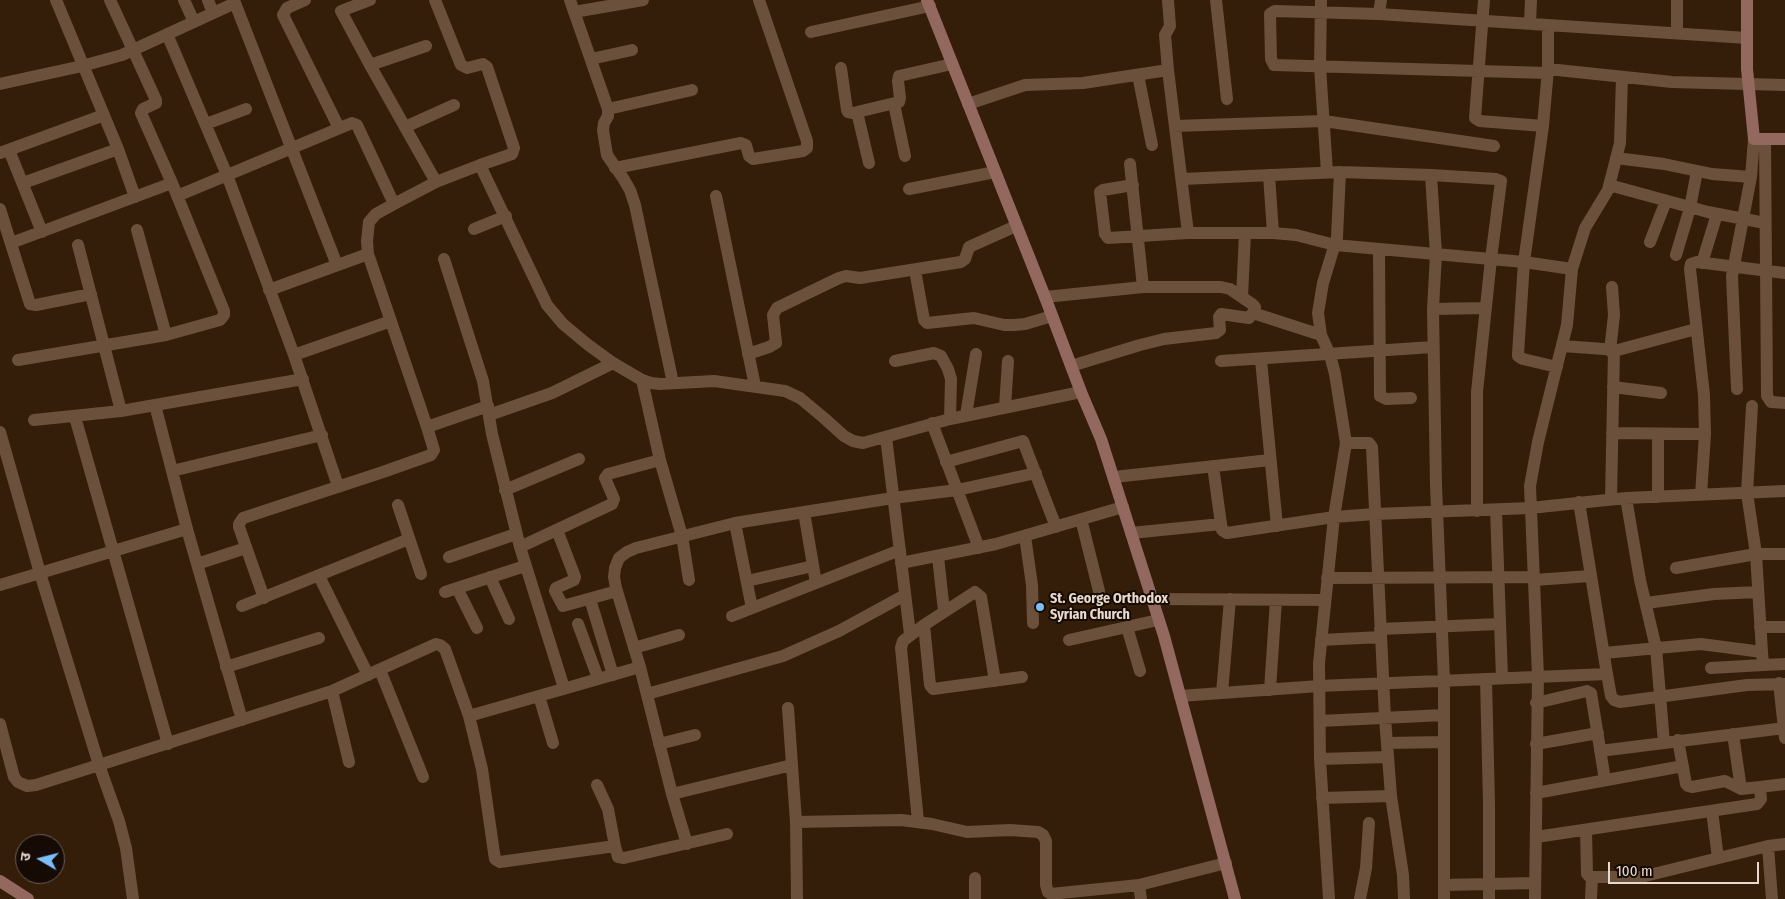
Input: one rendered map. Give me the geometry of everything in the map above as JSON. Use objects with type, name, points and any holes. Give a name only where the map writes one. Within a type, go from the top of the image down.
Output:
[{"type":"main road","points":[[1747,0],[1748,83],[1760,139],[1785,139]]},
{"type":"main road","points":[[928,3],[1101,439],[1152,599],[1235,899]]},
{"type":"main road","points":[[0,881],[28,899]]},
{"type":"street","points":[[56,0],[118,149],[135,197]]},
{"type":"street","points":[[18,360],[166,335],[220,320],[224,315],[172,183],[141,113],[143,109],[154,105],[156,102],[110,0]]},
{"type":"street","points":[[184,0],[194,22]]},
{"type":"street","points":[[208,0],[214,13]]},
{"type":"street","points":[[305,0],[285,9],[283,15],[340,128]]},
{"type":"street","points":[[370,0],[339,6],[436,182]]},
{"type":"street","points":[[264,598],[239,527],[243,518],[430,455],[434,450],[368,254],[369,222],[376,214],[436,182],[512,154],[514,148],[487,67],[483,64],[467,68],[461,65],[434,0]]},
{"type":"street","points":[[643,0],[572,6],[608,109],[608,116],[604,122],[603,130],[607,155],[630,190],[635,205],[673,383]]},
{"type":"street","points":[[615,168],[741,143],[746,145],[749,156],[753,159],[803,151],[807,148],[807,141],[759,0]]},
{"type":"street","points":[[1168,0],[1170,26],[1165,35],[1168,70],[1188,233]]},
{"type":"street","points":[[1216,0],[1227,100]]},
{"type":"street","points":[[1379,14],[1381,0]]},
{"type":"street","points":[[1484,0],[1475,115],[1477,120],[1543,126]]},
{"type":"street","points":[[1530,0],[1530,23]]},
{"type":"street","points":[[1677,0],[1677,32]]},
{"type":"street","points":[[1,80],[82,66],[116,57],[214,13],[234,1],[337,265]]},
{"type":"street","points":[[811,32],[928,3]]},
{"type":"street","points":[[1321,6],[1320,67],[1324,121],[1334,172],[1338,237],[1323,283],[1318,313],[1321,335],[1330,355],[1335,374],[1346,444],[1334,517],[1327,578],[1319,686],[1320,759],[1329,899]]},
{"type":"street","points":[[1747,38],[1379,14],[1321,6],[1275,11],[1270,14],[1272,63],[1277,66],[1547,71],[1695,83],[1785,85]]},
{"type":"street","points":[[1548,25],[1543,126],[1524,262],[1518,356],[1523,359],[1557,367]]},
{"type":"street","points":[[167,34],[227,176],[303,379],[338,486]]},
{"type":"street","points":[[370,65],[426,46]]},
{"type":"street","points":[[591,59],[632,50]]},
{"type":"street","points":[[840,68],[847,110],[850,113],[894,104],[900,101],[899,76],[952,64]]},
{"type":"street","points":[[968,104],[1026,85],[1083,83],[1168,70]]},
{"type":"street","points":[[1138,75],[1152,145]]},
{"type":"street","points":[[1535,899],[1536,704],[1538,676],[1535,578],[1530,508],[1533,464],[1567,325],[1572,269],[1585,228],[1608,190],[1620,143],[1622,77]]},
{"type":"street","points":[[608,109],[692,90]]},
{"type":"street","points":[[894,104],[904,156]]},
{"type":"street","points":[[405,127],[454,105]]},
{"type":"street","points":[[206,124],[246,109]]},
{"type":"street","points":[[857,112],[869,163]]},
{"type":"street","points":[[42,232],[23,183],[4,151],[104,115]]},
{"type":"street","points":[[1175,126],[1324,121],[1494,146]]},
{"type":"street","points":[[177,196],[352,123],[357,125],[394,204]]},
{"type":"street","points":[[1737,389],[1732,267],[1760,139]]},
{"type":"street","points":[[1760,139],[1766,223],[1767,396],[1771,402],[1785,403]]},
{"type":"street","points":[[23,183],[118,149]]},
{"type":"street","points":[[1616,158],[1658,163],[1697,171],[1751,177]]},
{"type":"street","points":[[1130,164],[1143,287]]},
{"type":"street","points":[[480,165],[547,304],[563,324],[587,344],[613,363],[642,380],[660,384],[714,381],[777,389],[800,398],[844,436],[853,442],[862,443],[950,418],[1081,392]]},
{"type":"street","points":[[1676,255],[1690,208],[1697,171]]},
{"type":"street","points":[[909,189],[995,172]]},
{"type":"street","points":[[1182,179],[1334,172],[1431,175],[1496,179],[1501,181],[1490,259],[1477,392],[1477,510]]},
{"type":"street","points":[[1269,175],[1272,233]]},
{"type":"street","points":[[1431,175],[1436,254],[1434,347],[1437,512],[1444,681],[1444,899]]},
{"type":"street","points":[[11,244],[172,183]]},
{"type":"street","points":[[1133,185],[1103,190],[1100,194],[1106,236],[1111,238],[1188,233],[1272,233],[1296,235],[1335,245],[1524,262],[1572,269]]},
{"type":"street","points":[[1609,185],[1690,208],[1766,223]]},
{"type":"street","points":[[716,196],[755,386]]},
{"type":"street","points":[[1650,242],[1666,201]]},
{"type":"street","points":[[0,209],[30,304],[36,305],[91,294]]},
{"type":"street","points":[[1702,263],[1717,214]]},
{"type":"street","points":[[474,229],[506,216]]},
{"type":"street","points":[[748,354],[770,348],[776,343],[772,315],[777,308],[839,278],[846,276],[860,278],[961,262],[966,259],[968,249],[972,245],[1016,226]]},
{"type":"street","points":[[137,230],[166,335]]},
{"type":"street","points":[[1242,297],[1245,233]]},
{"type":"street","points":[[78,245],[121,411]]},
{"type":"street","points":[[1379,249],[1380,396],[1386,399],[1411,398]]},
{"type":"street","points":[[269,290],[368,254]]},
{"type":"street","points":[[444,259],[477,362],[516,534],[564,688]]},
{"type":"street","points":[[1701,495],[1705,434],[1704,395],[1690,266],[1694,262],[1785,273]]},
{"type":"street","points":[[915,270],[924,320],[927,323],[974,318],[1004,325],[1014,325],[1025,324],[1052,316]]},
{"type":"street","points":[[1045,297],[1143,287],[1221,287],[1230,289],[1254,306],[1253,313],[1249,318],[1221,314],[1219,317],[1220,330],[1216,333],[1140,345],[1071,366]]},
{"type":"street","points":[[1611,499],[1614,315],[1612,287]]},
{"type":"street","points":[[1434,309],[1486,308]]},
{"type":"street","points":[[1253,313],[1321,335]]},
{"type":"street","points":[[294,355],[391,321]]},
{"type":"street","points":[[1562,346],[1612,350],[1696,329]]},
{"type":"street","points":[[1221,361],[1261,360],[1434,347]]},
{"type":"street","points":[[895,361],[934,353],[941,356],[948,368],[951,379],[950,418]]},
{"type":"street","points":[[966,415],[976,354]]},
{"type":"street","points":[[1261,360],[1276,526]]},
{"type":"street","points":[[1005,407],[1008,361]]},
{"type":"street","points":[[427,427],[552,393],[613,363]]},
{"type":"street","points":[[34,420],[121,411],[303,379]]},
{"type":"street","points":[[642,380],[660,460],[682,536],[689,580]]},
{"type":"street","points":[[1613,387],[1661,393]]},
{"type":"street","points":[[155,405],[187,529],[242,720]]},
{"type":"street","points":[[1752,406],[1747,493],[1756,554],[1763,666]]},
{"type":"street","points":[[76,417],[168,744]]},
{"type":"street","points":[[932,424],[979,548]]},
{"type":"street","points":[[0,432],[40,573],[99,765],[119,821],[128,858],[133,899]]},
{"type":"street","points":[[1612,433],[1705,434]]},
{"type":"street","points":[[1658,434],[1658,497]]},
{"type":"street","points":[[172,471],[322,435]]},
{"type":"street","points":[[886,437],[910,634]]},
{"type":"street","points":[[946,462],[1023,442],[1056,527]]},
{"type":"street","points":[[1346,444],[1369,443],[1372,447],[1385,718],[1391,796],[1403,875],[1404,899]]},
{"type":"street","points":[[505,490],[579,459]]},
{"type":"street","points":[[520,547],[614,503],[614,498],[605,478],[608,474],[660,460]]},
{"type":"street","points":[[1114,477],[1270,460]]},
{"type":"street","points":[[1213,466],[1222,530],[1227,532],[1334,517],[1496,510],[1626,498],[1785,491]]},
{"type":"street","points":[[687,844],[672,794],[640,667],[617,591],[614,577],[619,558],[636,548],[735,523],[957,490],[1036,473]]},
{"type":"street","points":[[1626,498],[1640,580],[1656,648],[1664,743]]},
{"type":"street","points":[[1579,502],[1611,696],[1617,702],[1747,685],[1782,683],[1785,731],[1733,734],[1600,751]]},
{"type":"street","points":[[398,505],[421,574]]},
{"type":"street","points":[[901,563],[979,548],[1123,507]]},
{"type":"street","points":[[1496,510],[1502,678]]},
{"type":"street","points":[[804,512],[816,583]]},
{"type":"street","points":[[1081,519],[1099,591]]},
{"type":"street","points":[[735,523],[752,608]]},
{"type":"street","points":[[1131,533],[1221,524]]},
{"type":"street","points":[[0,585],[187,529]]},
{"type":"street","points":[[557,530],[575,577],[574,580],[556,588],[563,606],[617,591]]},
{"type":"street","points":[[449,557],[516,534]]},
{"type":"street","points":[[1025,536],[1032,585],[1033,623]]},
{"type":"street","points":[[242,606],[409,538]]},
{"type":"street","points":[[197,564],[246,548]]},
{"type":"street","points":[[732,616],[900,550]]},
{"type":"street","points":[[1676,568],[1756,554],[1785,554]]},
{"type":"street","points":[[938,557],[944,611]]},
{"type":"street","points":[[445,592],[525,566]]},
{"type":"street","points":[[747,580],[813,566]]},
{"type":"street","points":[[319,576],[374,672],[423,777]]},
{"type":"street","points":[[1327,578],[1535,578],[1590,576]]},
{"type":"street","points":[[490,577],[509,619]]},
{"type":"street","points":[[457,588],[477,628]]},
{"type":"street","points":[[918,821],[901,648],[903,641],[910,634],[973,592],[980,595],[995,681]]},
{"type":"street","points":[[1646,604],[1714,594],[1758,592]]},
{"type":"street","points":[[647,694],[783,656],[839,631],[905,595]]},
{"type":"street","points":[[590,599],[613,674]]},
{"type":"street","points":[[1152,599],[1325,600]]},
{"type":"street","points":[[1222,693],[1230,599]]},
{"type":"street","points":[[1270,690],[1276,600]]},
{"type":"street","points":[[1069,640],[1158,620]]},
{"type":"street","points":[[578,624],[598,678]]},
{"type":"street","points":[[1321,640],[1442,626],[1500,624]]},
{"type":"street","points":[[924,625],[932,688],[937,689],[1022,677]]},
{"type":"street","points":[[1127,627],[1140,671]]},
{"type":"street","points":[[1760,627],[1785,627]]},
{"type":"street","points":[[634,648],[679,635]]},
{"type":"street","points":[[226,667],[319,638]]},
{"type":"street","points":[[1604,653],[1701,644],[1762,652]]},
{"type":"street","points":[[0,724],[14,777],[22,785],[36,785],[332,691],[433,645],[440,645],[445,649],[469,716],[482,769],[495,859],[505,862],[615,846]]},
{"type":"street","points":[[1711,668],[1785,664]]},
{"type":"street","points":[[469,716],[640,667]]},
{"type":"street","points":[[1180,696],[1319,686],[1607,674]]},
{"type":"street","points":[[1486,679],[1489,803],[1488,899]]},
{"type":"street","points":[[332,691],[349,762]]},
{"type":"street","points":[[1536,704],[1590,692],[1605,780]]},
{"type":"street","points":[[539,696],[552,743]]},
{"type":"street","points":[[788,708],[796,822],[797,899]]},
{"type":"street","points":[[1320,721],[1444,715]]},
{"type":"street","points":[[1536,744],[1598,733]]},
{"type":"street","points":[[659,744],[695,734]]},
{"type":"street","points":[[1733,734],[1741,789]]},
{"type":"street","points":[[1678,740],[1682,766],[1688,786],[1692,787],[1725,781],[1741,789],[1785,784]]},
{"type":"street","points":[[1387,743],[1444,742]]},
{"type":"street","points":[[1320,759],[1388,757]]},
{"type":"street","points":[[672,794],[792,765]]},
{"type":"street","points":[[1536,793],[1682,766]]},
{"type":"street","points":[[597,785],[608,809],[618,857],[624,858],[727,834]]},
{"type":"street","points":[[1536,837],[1759,803],[1761,799],[1760,787]]},
{"type":"street","points":[[1322,798],[1391,796]]},
{"type":"street","points":[[1712,810],[1718,858]]},
{"type":"street","points":[[796,822],[901,820],[918,821],[967,832],[1010,830],[1038,832],[1043,835],[1046,841],[1046,885],[1048,892],[1051,894],[1139,885],[1226,863]]},
{"type":"street","points":[[1360,899],[1366,868],[1369,823]]},
{"type":"street","points":[[1586,830],[1587,874],[1589,877],[1641,877],[1768,846],[1785,844]]},
{"type":"street","points":[[1768,846],[1772,899]]},
{"type":"street","points":[[1591,899],[1592,877]]},
{"type":"street","points":[[975,878],[975,899]]},
{"type":"street","points":[[1444,885],[1535,882]]},
{"type":"street","points":[[1139,885],[1141,899]]},
{"type":"place","name":"St. George Orthodox Syrian Church","points":[[1040,607]]}]
